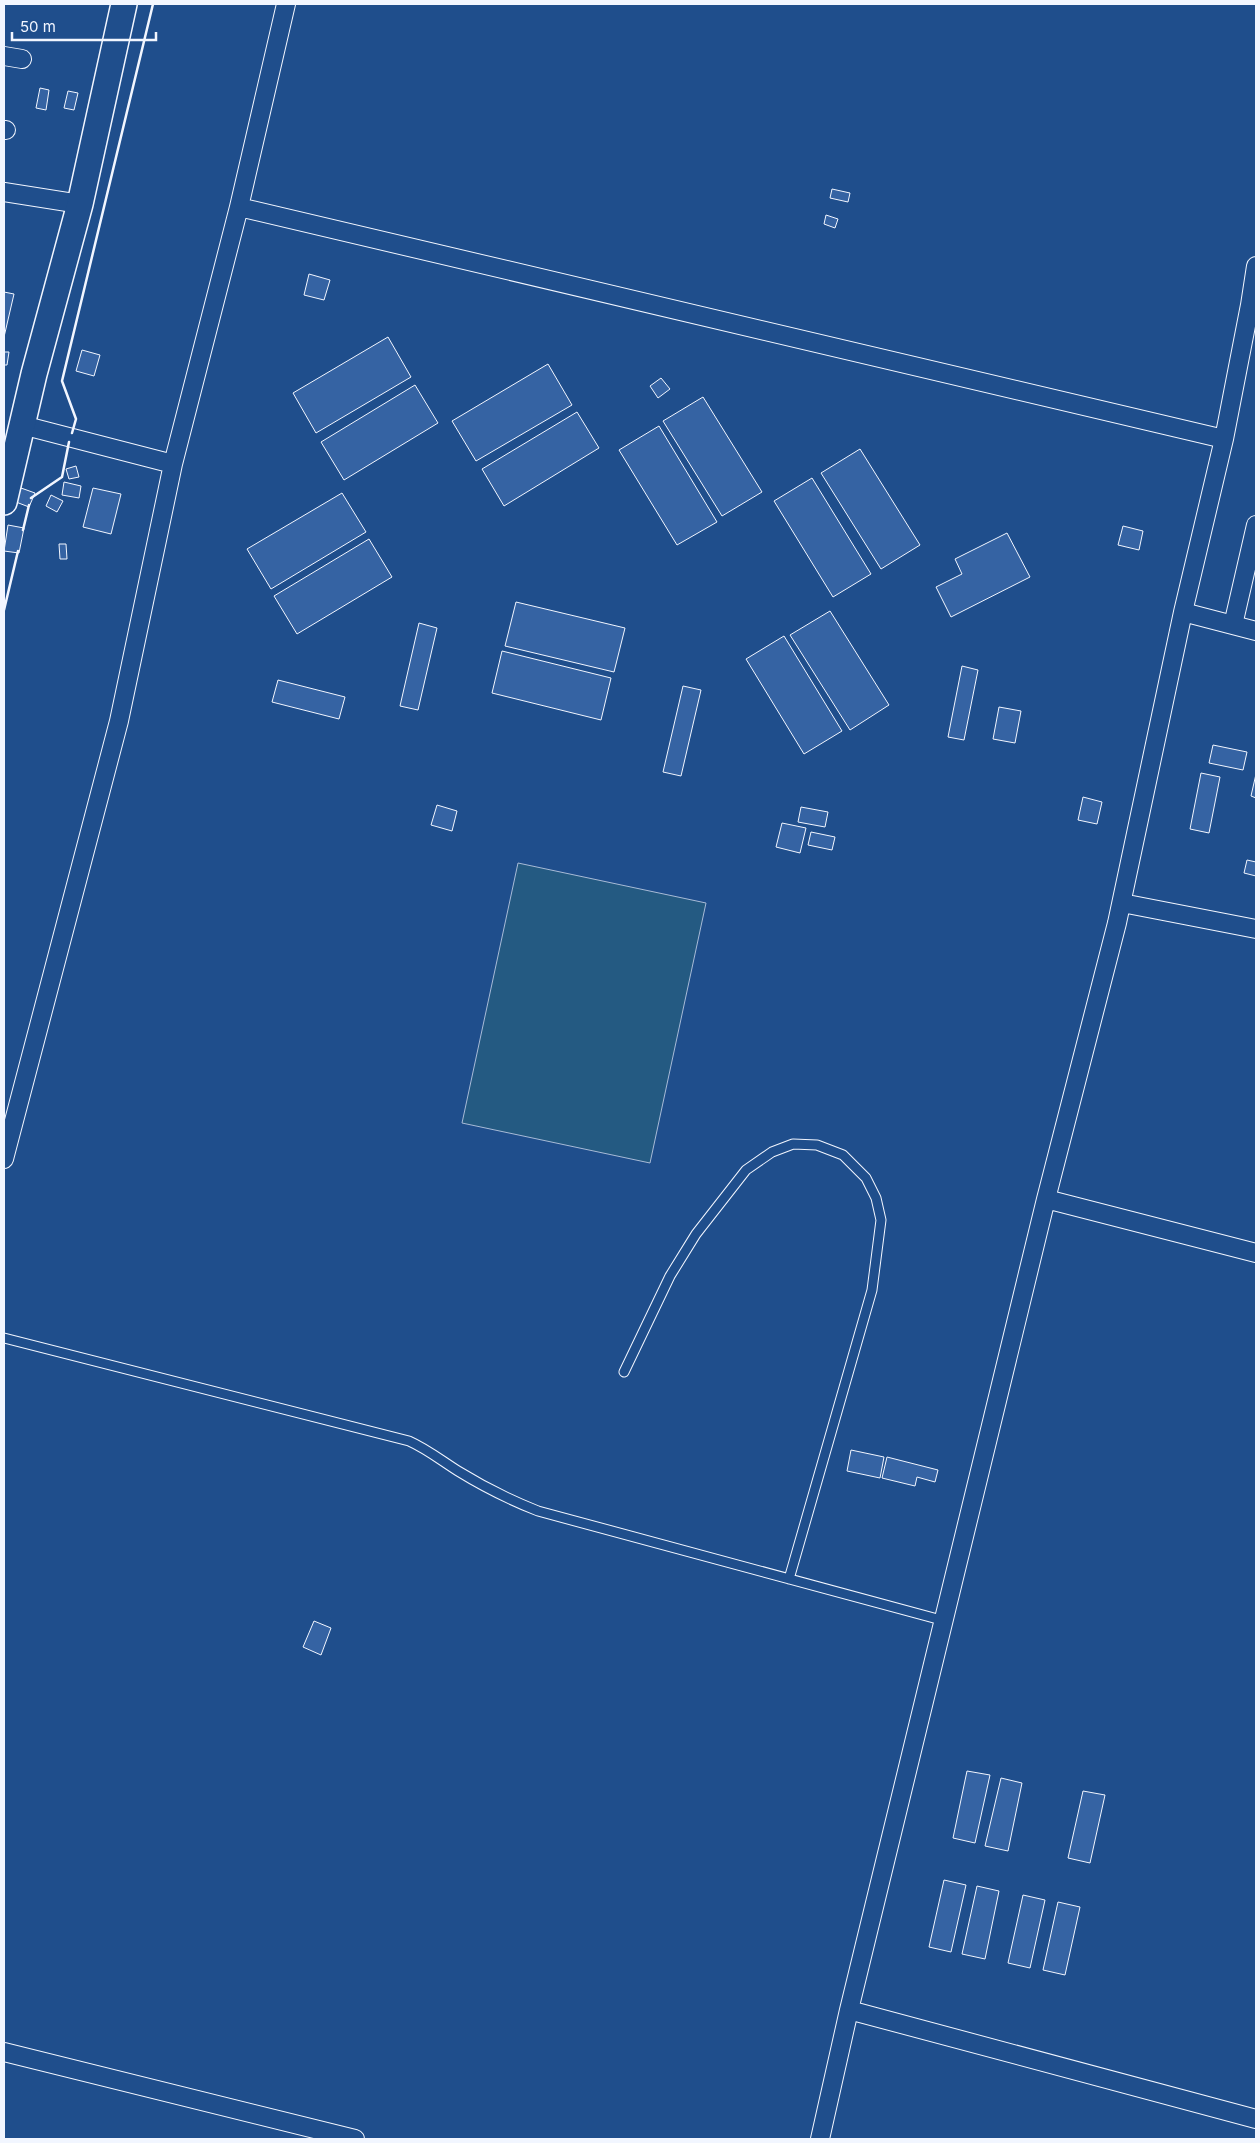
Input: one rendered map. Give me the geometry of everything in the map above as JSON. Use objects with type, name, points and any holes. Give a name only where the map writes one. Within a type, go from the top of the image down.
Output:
[{"type":"street","points":[[4,502],[34,374],[80,204],[124,4]]},
{"type":"street","points":[[4,1159],[119,721],[173,464],[239,207],[286,4]]},
{"type":"street","points":[[4,56],[22,59]]},
{"type":"street","points":[[4,192],[80,204]]},
{"type":"street","points":[[239,207],[1224,439]]},
{"type":"street","points":[[820,2139],[849,2010],[1046,1199],[1122,903],[1183,612],[1253,306],[1256,269]]},
{"type":"street","points":[[22,425],[173,464]]},
{"type":"street","points":[[1233,625],[1256,525]]},
{"type":"street","points":[[1183,612],[1256,631]]},
{"type":"street","points":[[1122,903],[1256,929]]},
{"type":"street","points":[[1046,1199],[1256,1253]]},
{"type":"street","points":[[849,2010],[1256,2119]]},
{"type":"street","points":[[4,2052],[355,2139]]},
{"type":"lane","points":[[624,1372],[670,1276],[696,1234],[746,1170],[772,1152],[793,1144],[817,1145],[842,1155],[866,1178],[876,1198],[881,1220],[872,1290],[789,1579]]},
{"type":"lane","points":[[4,1338],[409,1441],[425,1448],[504,1498],[538,1511],[945,1621]]},
{"type":"shaded area","points":[[518,863],[706,903],[650,1163],[462,1123]]},
{"type":"building","points":[[40,88],[49,90],[46,110],[36,108]]},
{"type":"building","points":[[68,91],[78,93],[74,110],[64,108]]},
{"type":"building","points":[[832,189],[850,193],[848,202],[830,198]]},
{"type":"building","points":[[826,215],[838,219],[835,228],[824,224]]},
{"type":"building","points":[[309,274],[330,280],[324,300],[304,295]]},
{"type":"building","points":[[4,292],[14,294],[4,337]]},
{"type":"building","points":[[388,337],[411,377],[316,433],[293,393]]},
{"type":"building","points":[[82,350],[100,355],[94,376],[76,371]]},
{"type":"building","points":[[4,352],[9,352],[7,365],[4,365]]},
{"type":"building","points":[[548,364],[572,405],[476,461],[452,421]]},
{"type":"building","points":[[661,378],[670,389],[658,398],[650,386]]},
{"type":"building","points":[[415,385],[438,423],[344,480],[321,442]]},
{"type":"building","points":[[703,397],[762,492],[722,516],[663,421]]},
{"type":"building","points":[[577,412],[599,448],[504,506],[482,469]]},
{"type":"building","points":[[659,426],[717,522],[677,545],[619,450]]},
{"type":"building","points":[[860,449],[920,545],[881,569],[821,473]]},
{"type":"building","points":[[76,466],[79,477],[69,479],[66,469]]},
{"type":"building","points":[[812,478],[871,574],[833,597],[774,501]]},
{"type":"building","points":[[64,482],[81,486],[79,498],[62,495]]},
{"type":"building","points":[[21,488],[35,493],[29,507],[16,502]]},
{"type":"building","points":[[93,488],[121,494],[111,534],[83,527]]},
{"type":"building","points":[[342,493],[366,532],[271,589],[247,549]]},
{"type":"building","points":[[51,495],[63,501],[57,512],[46,506]]},
{"type":"building","points":[[8,525],[24,528],[19,553],[4,551]]},
{"type":"building","points":[[1123,526],[1143,531],[1139,550],[1118,545]]},
{"type":"building","points":[[1007,533],[1030,577],[951,617],[936,587],[962,574],[955,559]]},
{"type":"building","points":[[369,539],[392,577],[297,634],[274,596]]},
{"type":"building","points":[[59,544],[66,544],[67,559],[60,559]]},
{"type":"building","points":[[516,602],[625,628],[614,672],[505,646]]},
{"type":"building","points":[[830,611],[889,705],[850,730],[790,635]]},
{"type":"building","points":[[419,623],[437,628],[418,710],[400,706]]},
{"type":"building","points":[[784,636],[842,731],[804,754],[746,659]]},
{"type":"building","points":[[502,651],[611,678],[601,720],[492,693]]},
{"type":"building","points":[[962,666],[978,670],[964,740],[948,737]]},
{"type":"building","points":[[278,680],[345,697],[339,719],[272,702]]},
{"type":"building","points":[[683,686],[701,690],[681,776],[663,772]]},
{"type":"building","points":[[999,707],[1021,711],[1015,743],[993,739]]},
{"type":"building","points":[[1213,745],[1247,752],[1243,770],[1209,763]]},
{"type":"building","points":[[1201,773],[1220,777],[1209,833],[1190,829]]},
{"type":"building","points":[[1256,774],[1256,798],[1251,796]]},
{"type":"building","points":[[1083,797],[1102,802],[1097,824],[1078,820]]},
{"type":"building","points":[[437,805],[457,811],[452,831],[431,825]]},
{"type":"building","points":[[801,807],[828,812],[825,827],[798,822]]},
{"type":"building","points":[[782,823],[806,828],[800,853],[776,847]]},
{"type":"building","points":[[811,832],[835,837],[832,850],[808,845]]},
{"type":"building","points":[[1247,860],[1256,862],[1256,876],[1244,873]]},
{"type":"building","points":[[851,1450],[884,1457],[880,1478],[847,1471]]},
{"type":"building","points":[[887,1457],[938,1470],[935,1482],[917,1477],[915,1486],[882,1478]]},
{"type":"building","points":[[314,1621],[331,1628],[321,1655],[303,1647]]},
{"type":"building","points":[[967,1771],[990,1775],[975,1843],[953,1838]]},
{"type":"building","points":[[1001,1778],[1022,1783],[1008,1851],[985,1846]]},
{"type":"building","points":[[1083,1791],[1105,1795],[1090,1863],[1068,1858]]},
{"type":"building","points":[[944,1880],[966,1885],[951,1952],[929,1947]]},
{"type":"building","points":[[977,1886],[999,1891],[985,1959],[962,1954]]},
{"type":"building","points":[[1023,1895],[1045,1900],[1030,1968],[1008,1963]]},
{"type":"building","points":[[1058,1902],[1080,1907],[1065,1975],[1043,1970]]},
{"type":"wall","points":[[72,433],[76,419],[62,381],[153,4]]},
{"type":"wall","points":[[31,498],[62,477],[69,442]]},
{"type":"wall","points":[[23,530],[29,505]]},
{"type":"wall","points":[[4,610],[18,551]]}]
